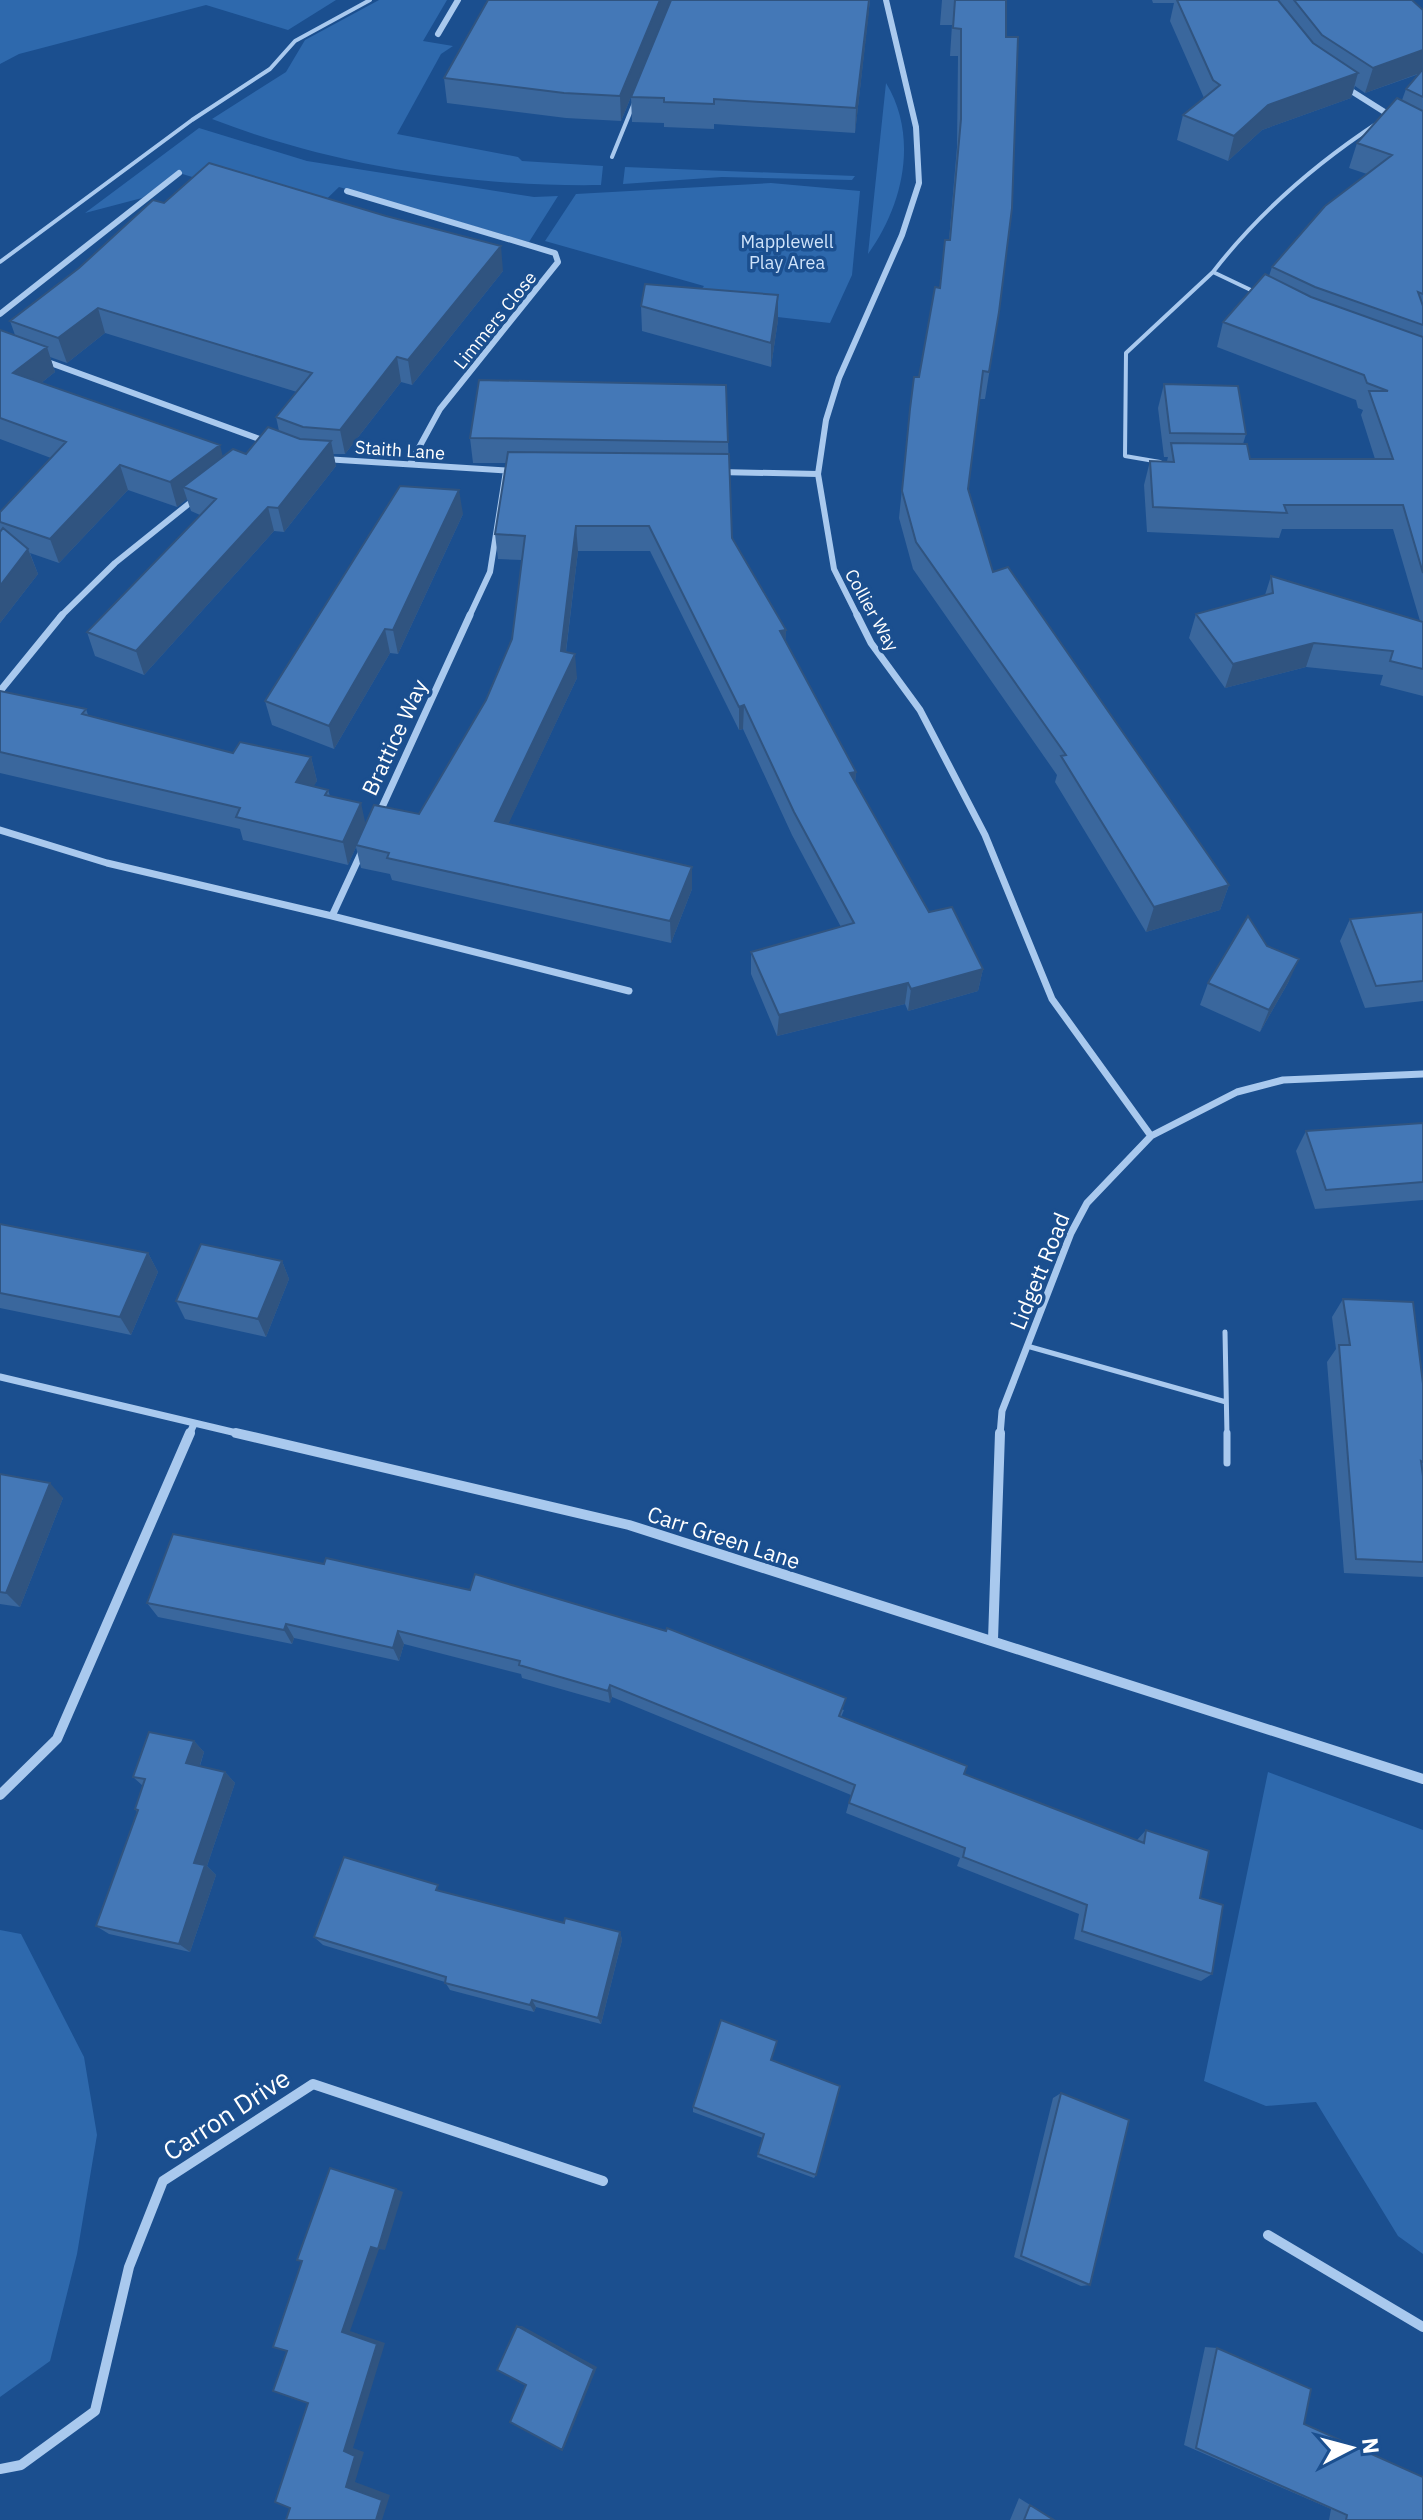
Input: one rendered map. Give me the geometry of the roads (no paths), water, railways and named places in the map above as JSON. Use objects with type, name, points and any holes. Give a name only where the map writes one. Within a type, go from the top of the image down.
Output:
[{"type":"street","points":[[438,34],[458,0]]},
{"type":"street","name":"Collier Way","points":[[886,0],[901,75],[916,127],[919,183],[902,235],[839,378],[826,420],[818,474],[834,569],[871,643],[920,710],[978,821],[1052,999],[1151,1136]]},
{"type":"street","points":[[1337,81],[1400,121]]},
{"type":"street","points":[[0,314],[179,173]]},
{"type":"street","name":"Limmers Close","points":[[347,191],[555,253],[558,262],[440,409],[410,464]]},
{"type":"street","points":[[43,360],[271,443],[259,452]]},
{"type":"street","name":"Staith Lane","points":[[321,459],[521,471]]},
{"type":"street","name":"Brattice Way","points":[[371,830],[490,572],[506,471]]},
{"type":"street","points":[[712,472],[818,474]]},
{"type":"street","points":[[0,691],[28,651],[150,532],[198,496]]},
{"type":"street","points":[[0,830],[107,863],[629,991]]},
{"type":"street","points":[[332,916],[365,845]]},
{"type":"street","name":"Lidgett Road","points":[[993,1640],[997,1470],[1002,1411],[1087,1203],[1151,1136],[1237,1092],[1283,1080],[1423,1074]]},
{"type":"street","name":"Carr Green Lane","points":[[0,1377],[629,1525],[1423,1779]]},
{"type":"street","points":[[0,1795],[57,1739],[194,1424]]},
{"type":"street","name":"Carron Drive","points":[[0,2469],[21,2465],[95,2411],[129,2267],[163,2181],[313,2084],[603,2181]]},
{"type":"street","points":[[1268,2235],[1423,2327]]},
{"type":"lane","points":[[0,262],[192,120],[270,69],[295,41],[370,0]]},
{"type":"lane","points":[[612,157],[635,100]]},
{"type":"lane","points":[[1174,464],[1125,456],[1126,353],[1213,272],[1237,239],[1321,159],[1389,116]]},
{"type":"lane","points":[[1213,272],[1266,298]]},
{"type":"lane","points":[[1225,1332],[1227,1463]]},
{"type":"lane","name":"Lidgett Road","points":[[1027,1346],[1226,1402]]},
{"type":"park label","name":"Mapplewell Play Area","points":[[787,251]]}]
